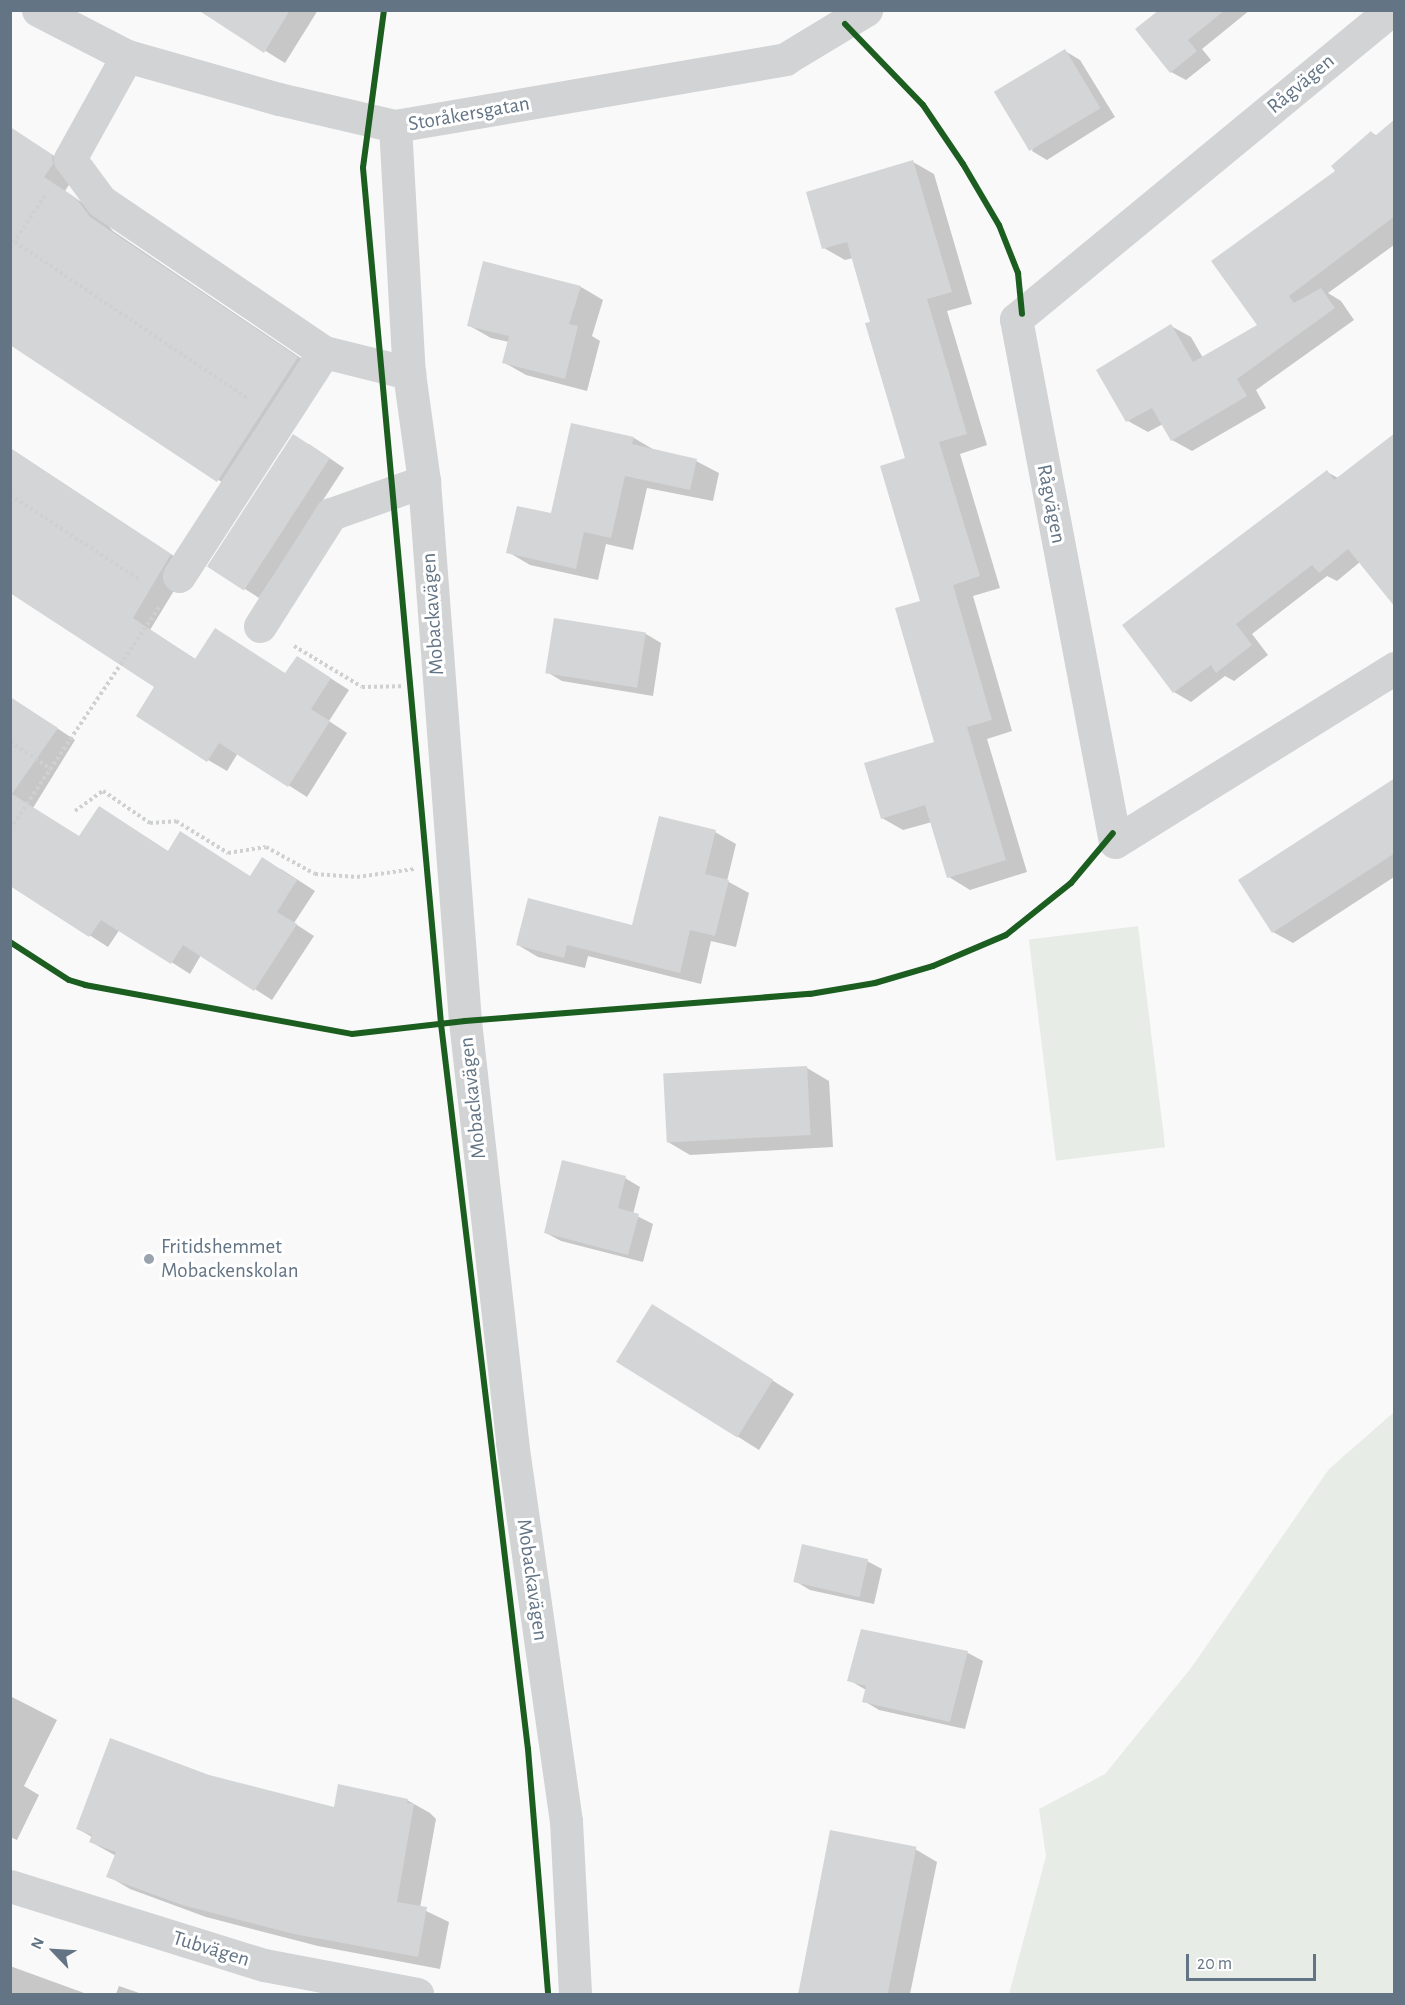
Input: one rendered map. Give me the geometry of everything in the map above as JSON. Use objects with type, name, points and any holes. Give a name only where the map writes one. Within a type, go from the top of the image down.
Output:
[{"type":"street","name":"Storåkersgatan","points":[[38,10],[127,56],[279,99],[395,126],[785,59],[866,10]]},
{"type":"street","name":"Rågvägen","points":[[1390,10],[1016,319],[1115,842],[1395,668]]},
{"type":"street","points":[[127,56],[70,159],[101,201],[324,352],[410,373]]},
{"type":"street","name":"Mobackavägen","points":[[395,126],[410,373],[424,481],[437,685],[465,1021],[512,1442],[566,1821],[575,1995]]},
{"type":"street","points":[[172,586],[324,352]]},
{"type":"street","points":[[260,626],[331,514],[424,481]]},
{"type":"street","name":"Tubvägen","points":[[10,1886],[264,1965],[417,1995]]},
{"type":"path","points":[[10,248],[70,159]]},
{"type":"path","points":[[15,242],[280,420]]},
{"type":"path","points":[[10,495],[172,586],[10,829]]},
{"type":"path","points":[[260,626],[362,687],[437,685]]},
{"type":"path","points":[[10,742],[51,769]]},
{"type":"path","points":[[75,811],[103,791],[150,823],[176,821],[228,853],[266,847],[315,874],[357,877],[451,864]]},
{"type":"shaded area","points":[[1138,926],[1165,1147],[1056,1161],[1029,939]]},
{"type":"shaded area","points":[[1394,1412],[1394,1994],[1009,1994],[1046,1856],[1039,1809],[1105,1774],[1191,1668],[1329,1469]]},
{"type":"building","points":[[198,10],[290,10],[264,53]]},
{"type":"building","points":[[1159,10],[1225,10],[1188,40],[1197,51],[1170,73],[1135,29]]},
{"type":"building","points":[[1065,49],[1101,108],[1029,151],[994,92]]},
{"type":"building","points":[[1395,119],[1395,216],[1289,296],[1294,303],[1321,288],[1335,308],[1237,379],[1247,396],[1171,441],[1152,408],[1126,422],[1096,370],[1171,324],[1193,362],[1257,325],[1211,261],[1335,171],[1331,166],[1371,131],[1375,136]]},
{"type":"building","points":[[10,127],[52,155],[53,164],[44,177],[76,198],[90,217],[298,357],[217,482],[10,345]]},
{"type":"building","points":[[913,160],[952,292],[927,299],[967,434],[939,442],[980,576],[953,585],[992,720],[967,727],[1006,860],[947,878],[925,805],[881,819],[864,763],[934,742],[895,608],[920,601],[880,466],[905,458],[865,323],[870,322],[847,242],[822,249],[806,192]]},
{"type":"building","points":[[483,261],[581,286],[569,324],[578,326],[565,379],[502,363],[509,336],[467,326]]},
{"type":"building","points":[[571,423],[634,437],[632,444],[697,459],[690,490],[625,476],[611,538],[584,532],[576,569],[506,553],[517,506],[551,513]]},
{"type":"building","points":[[1395,433],[1395,607],[1348,549],[1319,573],[1312,565],[1236,624],[1252,645],[1216,673],[1211,665],[1173,693],[1122,625],[1327,470],[1334,480]]},
{"type":"building","points":[[293,434],[330,458],[244,590],[207,567]]},
{"type":"building","points":[[10,448],[171,554],[133,618],[195,659],[215,628],[285,673],[297,656],[331,678],[311,709],[330,721],[288,787],[219,743],[207,762],[136,716],[154,687],[10,593]]},
{"type":"building","points":[[554,618],[646,633],[637,688],[545,673]]},
{"type":"building","points":[[10,697],[58,728],[12,794],[79,836],[99,806],[168,851],[180,831],[250,876],[262,857],[297,880],[277,912],[297,924],[254,991],[183,945],[171,964],[101,920],[89,937],[10,886]]},
{"type":"building","points":[[1395,778],[1395,853],[1272,933],[1238,880]]},
{"type":"building","points":[[659,816],[716,830],[705,874],[729,880],[715,936],[690,930],[680,973],[567,945],[564,958],[516,945],[528,898],[632,925]]},
{"type":"building","points":[[807,1066],[811,1135],[667,1142],[663,1074]]},
{"type":"building","points":[[562,1160],[626,1176],[618,1208],[639,1214],[628,1255],[544,1233]]},
{"type":"building","points":[[652,1304],[773,1380],[737,1437],[616,1362]]},
{"type":"building","points":[[802,1544],[868,1559],[859,1597],[793,1582]]},
{"type":"building","points":[[861,1629],[968,1651],[950,1722],[862,1702],[866,1686],[847,1681]]},
{"type":"building","points":[[110,1738],[209,1775],[334,1807],[338,1784],[408,1799],[407,1803],[414,1804],[397,1902],[427,1907],[418,1957],[294,1934],[182,1905],[106,1877],[116,1852],[89,1842],[92,1835],[76,1829]]},
{"type":"building","points":[[830,1830],[916,1847],[888,1994],[798,1994]]},
{"type":"cycle path","points":[[384,10],[363,168],[441,1024],[528,1749],[548,1994]]},
{"type":"cycle path","points":[[845,24],[923,105],[963,164],[999,225],[1018,273],[1022,314]]},
{"type":"cycle path","points":[[10,942],[69,980],[85,985],[352,1034],[465,1021],[810,994],[875,983],[933,966],[1006,935],[1071,883],[1113,833]]},
{"type":"place","name":"Fritidshemmet Mobackenskolan","points":[[149,1259]]}]
